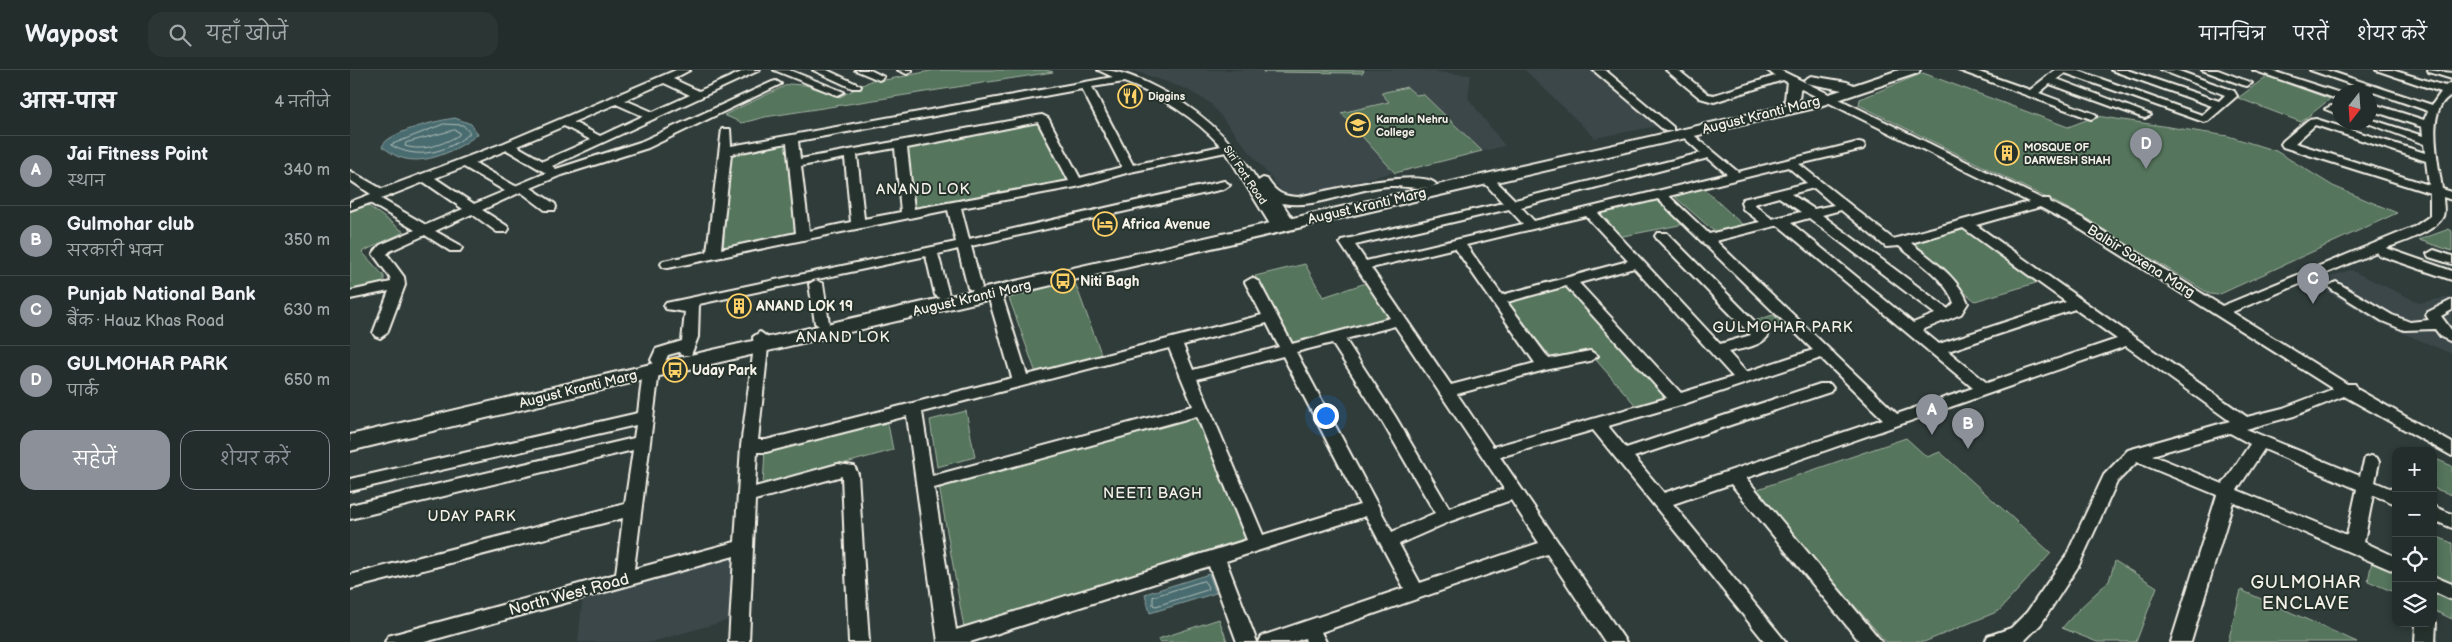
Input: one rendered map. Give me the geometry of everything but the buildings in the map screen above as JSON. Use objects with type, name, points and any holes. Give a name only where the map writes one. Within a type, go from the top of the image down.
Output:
[{"type":"main road","name":"August Kranti Marg","points":[[1282,221],[1487,179],[1686,134],[1893,70]]},
{"type":"main road","name":"August Kranti Marg","points":[[350,432],[673,353],[760,342],[985,290],[1913,70]]},
{"type":"main road","points":[[1788,76],[1792,100]]},
{"type":"main road","name":"August Kranti Marg","points":[[350,443],[673,353],[760,342],[822,322],[942,295],[985,290]]},
{"type":"street","points":[[350,206],[508,146],[685,70]]},
{"type":"street","points":[[727,70],[742,76]]},
{"type":"street","points":[[542,166],[755,70]]},
{"type":"street","points":[[779,70],[838,92]]},
{"type":"street","points":[[804,79],[822,70],[856,86]]},
{"type":"street","points":[[860,70],[879,77]]},
{"type":"street","name":"Siri Fort Road","points":[[1103,70],[1136,76],[1195,107],[1218,124],[1239,146],[1271,195],[1282,221]]},
{"type":"street","points":[[1598,70],[1670,129]]},
{"type":"street","points":[[1672,70],[1704,96],[1714,98],[1788,76]]},
{"type":"street","name":"Balbir Saxena Marg","points":[[1772,70],[1828,91],[2045,202],[2226,310],[2349,388],[2452,450]]},
{"type":"street","points":[[1963,70],[2091,116]]},
{"type":"street","points":[[2031,94],[2062,70]]},
{"type":"street","points":[[2066,70],[2204,119],[2231,96],[2230,93],[2166,70]]},
{"type":"street","points":[[2116,70],[2220,105]]},
{"type":"street","points":[[2207,70],[2246,83]]},
{"type":"street","points":[[2258,70],[2332,94]]},
{"type":"street","points":[[2315,70],[2434,109]]},
{"type":"street","points":[[2226,310],[2419,230],[2436,218],[2438,211],[2428,126],[2434,109],[2451,89],[2381,70]]},
{"type":"street","points":[[2433,70],[2452,76]]},
{"type":"street","points":[[795,164],[901,144],[1038,106],[1085,85],[1122,74]]},
{"type":"street","name":"Siri Fort Road","points":[[1122,74],[1185,109],[1209,126],[1229,148],[1282,221]]},
{"type":"street","points":[[664,79],[699,95]]},
{"type":"street","points":[[2049,80],[2145,115]]},
{"type":"street","points":[[380,333],[398,285],[397,278],[380,254],[381,251],[422,230],[555,173],[644,145],[776,84]]},
{"type":"street","points":[[1085,85],[1129,169]]},
{"type":"street","points":[[616,100],[652,116]]},
{"type":"street","points":[[725,151],[897,119],[1038,106]]},
{"type":"street","points":[[1038,106],[1076,183]]},
{"type":"street","points":[[2377,108],[2428,126]]},
{"type":"street","points":[[897,119],[908,214]]},
{"type":"street","points":[[564,122],[600,140]]},
{"type":"street","points":[[2431,159],[2316,122],[2312,122],[2287,144],[2452,196]]},
{"type":"street","points":[[2377,124],[2429,142]]},
{"type":"street","points":[[714,253],[726,131]]},
{"type":"street","points":[[1686,134],[1735,175]]},
{"type":"street","points":[[792,138],[803,236]]},
{"type":"street","points":[[508,146],[555,173]]},
{"type":"street","points":[[1364,266],[1859,146]]},
{"type":"street","points":[[668,264],[908,214],[1076,183],[1129,169],[1229,148]]},
{"type":"street","points":[[851,153],[858,224]]},
{"type":"street","points":[[1616,642],[1348,243],[1512,205],[1710,154]]},
{"type":"street","points":[[465,162],[550,207]]},
{"type":"street","points":[[1789,162],[1887,243],[1903,243],[2045,202]]},
{"type":"street","points":[[350,175],[422,230],[455,248]]},
{"type":"street","points":[[425,177],[502,229]]},
{"type":"street","points":[[1487,179],[1531,225]]},
{"type":"street","points":[[1271,195],[1284,200],[1298,201],[1389,182],[1430,184]]},
{"type":"street","points":[[1816,184],[1746,204],[1776,223],[1985,390]]},
{"type":"street","points":[[624,580],[645,417],[673,353],[691,337],[693,306],[672,308],[1224,185]]},
{"type":"street","points":[[1781,193],[1834,229],[1946,315]]},
{"type":"street","points":[[1660,194],[1895,421]]},
{"type":"street","points":[[1706,238],[1844,206]]},
{"type":"street","points":[[954,207],[964,244],[985,290],[1021,381]]},
{"type":"street","points":[[1589,211],[1742,377]]},
{"type":"street","points":[[1966,224],[2129,340],[2237,424],[2242,434],[2392,496]]},
{"type":"street","points":[[1662,236],[1762,336],[1751,341],[1717,350]]},
{"type":"street","points":[[1458,243],[1544,365]]},
{"type":"street","points":[[1903,243],[1950,284],[1960,295],[1961,303],[1956,311],[1911,329]]},
{"type":"street","points":[[2384,252],[2452,276]]},
{"type":"street","points":[[2434,254],[2452,260]]},
{"type":"street","points":[[933,256],[942,295]]},
{"type":"street","points":[[1499,300],[1637,263]]},
{"type":"street","points":[[1569,281],[1624,338],[1678,400]]},
{"type":"street","points":[[1252,282],[1415,592]]},
{"type":"street","points":[[816,284],[822,322]]},
{"type":"street","points":[[350,295],[398,285]]},
{"type":"street","points":[[2336,286],[2386,318],[2409,327],[2439,324]]},
{"type":"street","points":[[1936,350],[2077,303]]},
{"type":"street","points":[[2452,304],[2433,316],[2446,334],[2452,337]]},
{"type":"street","points":[[748,446],[766,446],[1270,318]]},
{"type":"street","points":[[1188,376],[1400,320]]},
{"type":"street","points":[[1336,337],[1389,420],[1445,516]]},
{"type":"street","points":[[1661,501],[2129,340]]},
{"type":"street","points":[[739,642],[748,446],[760,342]]},
{"type":"street","points":[[1174,342],[1258,544]]},
{"type":"street","points":[[1489,454],[1678,400],[1742,377],[1824,352]]},
{"type":"street","points":[[1447,391],[1544,365],[1590,356]]},
{"type":"street","points":[[1623,456],[1824,388]]},
{"type":"street","points":[[1995,642],[2023,638],[2034,618],[2073,560],[2110,479],[2134,454],[2237,424],[2288,412],[2349,388]]},
{"type":"street","name":"Balbir Saxena Marg","points":[[2349,388],[2452,440]]},
{"type":"street","points":[[914,408],[948,641],[1371,508]]},
{"type":"street","points":[[925,484],[1202,408]]},
{"type":"street","points":[[350,485],[645,417]]},
{"type":"street","points":[[1596,422],[1776,642]]},
{"type":"street","points":[[350,512],[642,442]]},
{"type":"street","points":[[2181,642],[2226,492],[2260,442]]},
{"type":"street","points":[[2134,454],[2354,545],[2392,563]]},
{"type":"street","points":[[2354,545],[2371,462]]},
{"type":"street","points":[[746,496],[838,470],[848,470],[850,474],[859,642]]},
{"type":"street","points":[[1734,476],[1872,642]]},
{"type":"street","points":[[1388,541],[1445,516],[1515,492]]},
{"type":"street","points":[[350,582],[633,509]]},
{"type":"street","points":[[2437,515],[2452,521]]},
{"type":"street","points":[[1274,641],[1313,635],[1415,592],[1551,546]]},
{"type":"street","name":"North West Road","points":[[395,642],[743,547]]},
{"type":"street","points":[[1215,557],[1247,642]]},
{"type":"street","points":[[2437,585],[2452,592]]},
{"type":"street","points":[[2425,642],[2426,627]]},
{"type":"shaded area","name":"Kamala Nehru College","points":[[1132,70],[1412,70],[1471,75],[1468,98],[1505,146],[1287,198],[1210,103],[1186,89]]},
{"type":"shaded area","points":[[1525,70],[1600,70],[1669,124],[1595,138]]},
{"type":"shaded area","points":[[2351,270],[2420,303],[2452,296],[2452,354],[2377,322],[2311,282]]},
{"type":"shaded area","points":[[735,554],[729,620],[652,642],[578,642],[583,594]]},
{"type":"green space","points":[[935,70],[1046,70],[1053,72],[765,117],[742,123],[724,115],[789,84],[805,85],[840,97],[874,79],[880,81]]},
{"type":"green space","points":[[1264,70],[1364,70],[1363,73],[1263,72]]},
{"type":"green space","points":[[1923,73],[2068,127],[2097,116],[2228,136],[2276,151],[2333,186],[2397,213],[2218,295],[2210,294],[2071,210],[1859,105],[1860,99]]},
{"type":"green space","points":[[2267,76],[2330,99],[2301,122],[2238,98]]},
{"type":"green space","points":[[1407,87],[1416,95],[1423,94],[1482,151],[1395,173],[1341,113],[1389,102],[1381,93]]},
{"type":"green space","points":[[1039,121],[1045,137],[1070,182],[912,210],[906,147]]},
{"type":"green space","points":[[790,140],[798,233],[723,253],[727,196],[724,152]]},
{"type":"green space","points":[[1703,188],[1745,227],[1716,233],[1675,197]]},
{"type":"green space","points":[[1659,198],[1685,224],[1618,237],[1594,213]]},
{"type":"green space","points":[[366,204],[404,232],[362,252],[384,276],[384,284],[350,291],[350,210]]},
{"type":"green space","points":[[1966,229],[2039,282],[1975,301],[1909,245]]},
{"type":"green space","points":[[2449,229],[2452,231],[2452,251],[2419,240]]},
{"type":"green space","points":[[1305,264],[1323,297],[1366,283],[1390,320],[1295,346],[1255,276]]},
{"type":"green space","points":[[1074,280],[1102,356],[1036,373],[1009,298]]},
{"type":"green space","points":[[1567,285],[1674,398],[1638,408],[1589,352],[1553,359],[1504,302]]},
{"type":"green space","points":[[1773,315],[1788,327],[1769,331],[1757,320]]},
{"type":"green space","points":[[966,411],[975,457],[937,467],[930,420]]},
{"type":"green space","points":[[1195,416],[1247,538],[964,628],[939,486]]},
{"type":"green space","points":[[887,419],[893,450],[763,486],[765,449]]},
{"type":"green space","points":[[1906,438],[1927,457],[1940,452],[2051,553],[1999,611],[1924,642],[1886,642],[1755,490]]},
{"type":"green space","points":[[2437,459],[2452,466],[2452,495],[2437,489]]},
{"type":"green space","points":[[2437,537],[2452,543],[2452,619],[2437,612]]},
{"type":"green space","points":[[2115,561],[2157,587],[2136,642],[2097,642],[2062,628],[2109,581]]},
{"type":"green space","points":[[2372,561],[2392,564],[2392,591],[2368,581]]},
{"type":"green space","points":[[2241,590],[2357,642],[2228,642]]},
{"type":"green space","points":[[1219,619],[1227,641],[1159,642],[1158,639]]},
{"type":"water","points":[[455,118],[471,124],[478,134],[451,151],[430,158],[409,160],[397,156],[382,147],[393,136],[403,132],[426,124]]},
{"type":"water","points":[[1209,574],[1216,593],[1150,613],[1145,594]]},
{"type":"place","name":"Diggins","points":[[1130,96]]},
{"type":"place","name":"Kamala Nehru College","points":[[1358,125]]},
{"type":"place","name":"MOSQUE OF DARWESH SHAH","points":[[2007,153]]},
{"type":"place","name":"GULMOHAR PARK","points":[[2146,169]]},
{"type":"place","name":"Africa Avenue","points":[[1105,224]]},
{"type":"place","name":"Niti Bagh","points":[[1063,281]]},
{"type":"place","name":"Punjab National Bank","points":[[2313,304]]},
{"type":"place","name":"ANAND LOK 19","points":[[739,306]]},
{"type":"place","name":"Uday Park","points":[[675,370]]},
{"type":"place","name":"Jai Fitness Point","points":[[1932,435]]},
{"type":"place","name":"Gulmohar club","points":[[1968,449]]},
{"type":"district","name":"ANAND LOK","points":[[923,189]]},
{"type":"district","name":"GULMOHAR PARK","points":[[1783,327]]},
{"type":"district","name":"ANAND LOK","points":[[843,337]]},
{"type":"district","name":"NEETI BAGH","points":[[1153,493]]},
{"type":"district","name":"UDAY PARK","points":[[472,516]]},
{"type":"district","name":"GULMOHAR ENCLAVE","points":[[2306,592]]}]
